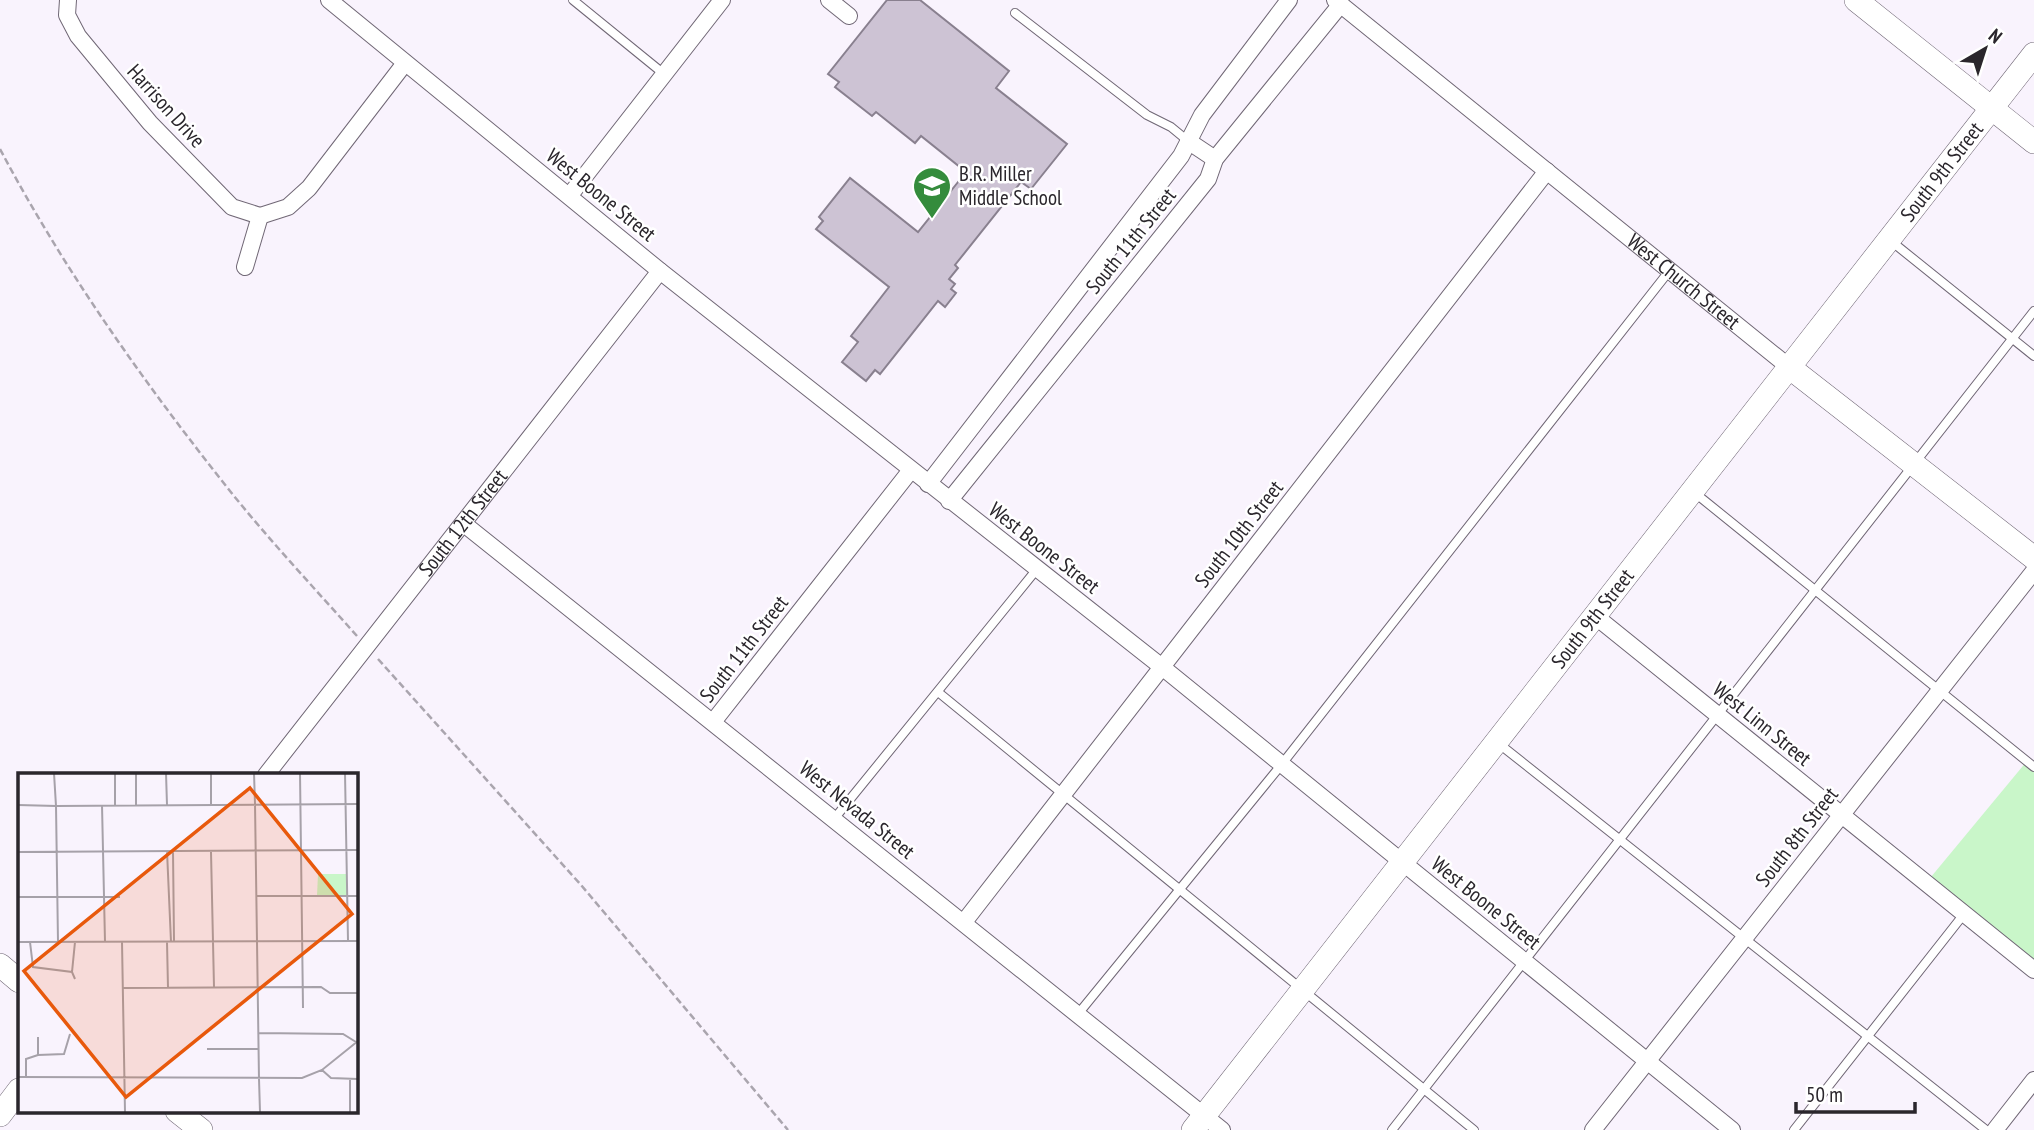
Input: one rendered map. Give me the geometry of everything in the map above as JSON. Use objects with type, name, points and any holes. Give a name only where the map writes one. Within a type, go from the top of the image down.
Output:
[{"type":"main road","points":[[1856,0],[2034,142]]},
{"type":"main road","name":"South 9th Street","points":[[1207,1125],[1302,991],[2034,54]]},
{"type":"main road","name":"West Church Street","points":[[1789,367],[2034,558]]},
{"type":"main road","points":[[0,965],[18,980]]},
{"type":"main road","points":[[0,1115],[18,1091]]},
{"type":"main road","points":[[178,1112],[201,1130]]},
{"type":"street","name":"Harrison Drive","points":[[68,0],[67,15],[78,36],[150,122],[232,207],[260,216]]},
{"type":"street","name":"West Boone Street","points":[[329,0],[660,271],[1162,667],[1732,1130]]},
{"type":"street","points":[[570,195],[722,0]]},
{"type":"street","points":[[829,0],[849,16]]},
{"type":"street","name":"South 11th Street","points":[[929,484],[1181,156],[1202,115],[1289,0]]},
{"type":"street","name":"South 11th Street","points":[[949,501],[1208,179],[1214,159],[1338,2]]},
{"type":"street","name":"West Church Street","points":[[1338,2],[1789,367]]},
{"type":"street","points":[[245,267],[260,216],[288,206],[309,188],[405,63]]},
{"type":"street","points":[[1188,141],[1214,159]]},
{"type":"street","name":"South 10th Street","points":[[964,922],[1547,171]]},
{"type":"street","name":"South 12th Street","points":[[268,773],[660,271]]},
{"type":"street","name":"South 11th Street","points":[[713,722],[911,470]]},
{"type":"street","name":"West Nevada Street","points":[[464,524],[1078,1014],[1207,1125]]},
{"type":"street","name":"South 8th Street","points":[[1593,1130],[2034,571]]},
{"type":"street","name":"West Linn Street","points":[[1595,616],[2034,970]]},
{"type":"street","points":[[1995,1130],[2034,1080]]},
{"type":"lane","points":[[573,0],[664,74]]},
{"type":"lane","points":[[1015,13],[1147,115],[1171,127],[1188,141]]},
{"type":"lane","points":[[1889,239],[2034,356]]},
{"type":"lane","points":[[1078,1014],[1282,764],[1670,270]]},
{"type":"lane","points":[[1392,1130],[2034,311]]},
{"type":"lane","points":[[1692,491],[2034,767]]},
{"type":"lane","points":[[834,819],[1037,569]]},
{"type":"lane","points":[[938,692],[1474,1130]]},
{"type":"lane","points":[[1497,742],[1986,1130]]},
{"type":"lane","points":[[1794,1130],[1964,914]]},
{"type":"green space","points":[[2027,761],[2034,767],[2034,970],[1926,883]]},
{"type":"building","points":[[887,0],[920,0],[1009,71],[996,88],[1067,144],[1031,189],[1021,182],[955,265],[958,268],[949,279],[955,284],[951,289],[956,293],[945,307],[938,301],[880,374],[875,370],[866,381],[842,362],[858,342],[851,336],[889,287],[816,229],[823,221],[819,217],[850,178],[918,232],[966,172],[921,136],[915,143],[876,112],[872,116],[835,87],[839,82],[828,74]]},
{"type":"place","name":"B.R. Miller Middle School","points":[[932,220]]}]
